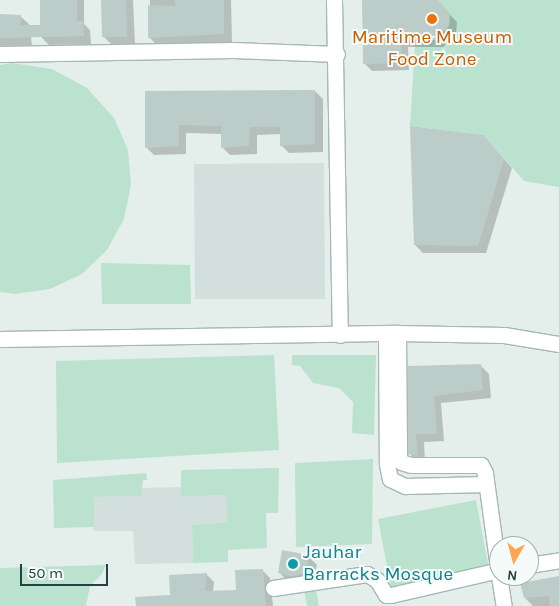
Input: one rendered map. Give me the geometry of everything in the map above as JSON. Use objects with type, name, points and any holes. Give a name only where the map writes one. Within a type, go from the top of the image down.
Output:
[{"type":"street","points":[[334,0],[337,54],[340,335]]},
{"type":"street","points":[[0,54],[233,50],[337,54]]},
{"type":"street","points":[[392,334],[401,462],[472,462],[481,465],[486,484],[494,536]]},
{"type":"street","points":[[392,334],[387,464],[390,479],[405,486],[486,484]]},
{"type":"street","points":[[0,339],[392,334],[504,335],[559,344]]},
{"type":"street","points":[[539,563],[559,560]]},
{"type":"street","points":[[273,588],[367,574],[376,580],[386,594],[391,595],[489,575]]},
{"type":"street","points":[[501,586],[504,606]]},
{"type":"shaded area","points":[[324,163],[325,299],[195,299],[194,164]]},
{"type":"shaded area","points":[[181,487],[182,497],[226,495],[227,522],[192,525],[193,563],[135,564],[133,531],[94,531],[93,497],[140,496],[140,488]]},
{"type":"green space","points":[[413,0],[559,0],[559,187],[524,181],[484,135],[410,126],[415,44]]},
{"type":"green space","points":[[12,63],[52,69],[87,88],[114,118],[128,150],[131,185],[124,219],[107,250],[82,274],[50,289],[15,294],[0,292],[0,65]]},
{"type":"green space","points":[[101,263],[190,265],[191,304],[102,304]]},
{"type":"green space","points":[[274,355],[279,450],[57,463],[56,361]]},
{"type":"green space","points":[[292,355],[376,355],[374,435],[352,433],[353,402],[339,388],[313,383],[300,366],[292,365]]},
{"type":"green space","points":[[373,459],[372,544],[296,547],[295,463]]},
{"type":"green space","points":[[279,468],[278,513],[266,513],[267,548],[228,550],[228,562],[193,563],[192,525],[227,522],[226,495],[181,497],[181,470]]},
{"type":"green space","points":[[146,473],[147,480],[143,480],[141,496],[94,497],[94,527],[54,528],[53,480]]},
{"type":"green space","points":[[476,500],[489,569],[391,587],[378,519]]},
{"type":"green space","points":[[106,565],[102,574],[90,586],[86,606],[0,606],[0,568]]},
{"type":"green space","points":[[316,589],[319,606],[307,606],[304,590]]},
{"type":"building","points":[[40,0],[77,0],[77,21],[83,21],[84,36],[0,38],[0,14],[21,15],[21,25],[40,25]]},
{"type":"building","points":[[101,0],[126,0],[127,37],[102,37]]},
{"type":"building","points":[[175,0],[224,0],[224,34],[148,38],[148,5],[175,6]]},
{"type":"building","points":[[362,0],[438,0],[450,13],[449,26],[435,40],[401,40],[402,63],[363,64]]},
{"type":"building","points":[[315,90],[315,144],[280,146],[280,127],[250,127],[249,146],[221,148],[221,126],[179,125],[179,146],[145,148],[145,91]]},
{"type":"building","points":[[410,126],[484,135],[504,159],[478,246],[414,245]]},
{"type":"building","points":[[481,364],[483,390],[434,396],[437,434],[416,434],[418,456],[408,454],[408,366]]},
{"type":"building","name":"Jauhar Barracks Mosque","points":[[282,550],[309,555],[306,574],[291,576],[278,573]]},
{"type":"building","points":[[263,569],[266,606],[136,606],[135,597],[170,595],[169,575],[207,573],[205,591],[236,590],[235,570]]},
{"type":"building","points":[[559,576],[559,606],[550,606],[549,596],[524,598],[521,586],[539,586],[539,580]]},
{"type":"place","name":"Maritime Museum Food Zone","points":[[432,19]]},
{"type":"place","name":"Jauhar Barracks Mosque","points":[[293,564]]}]
